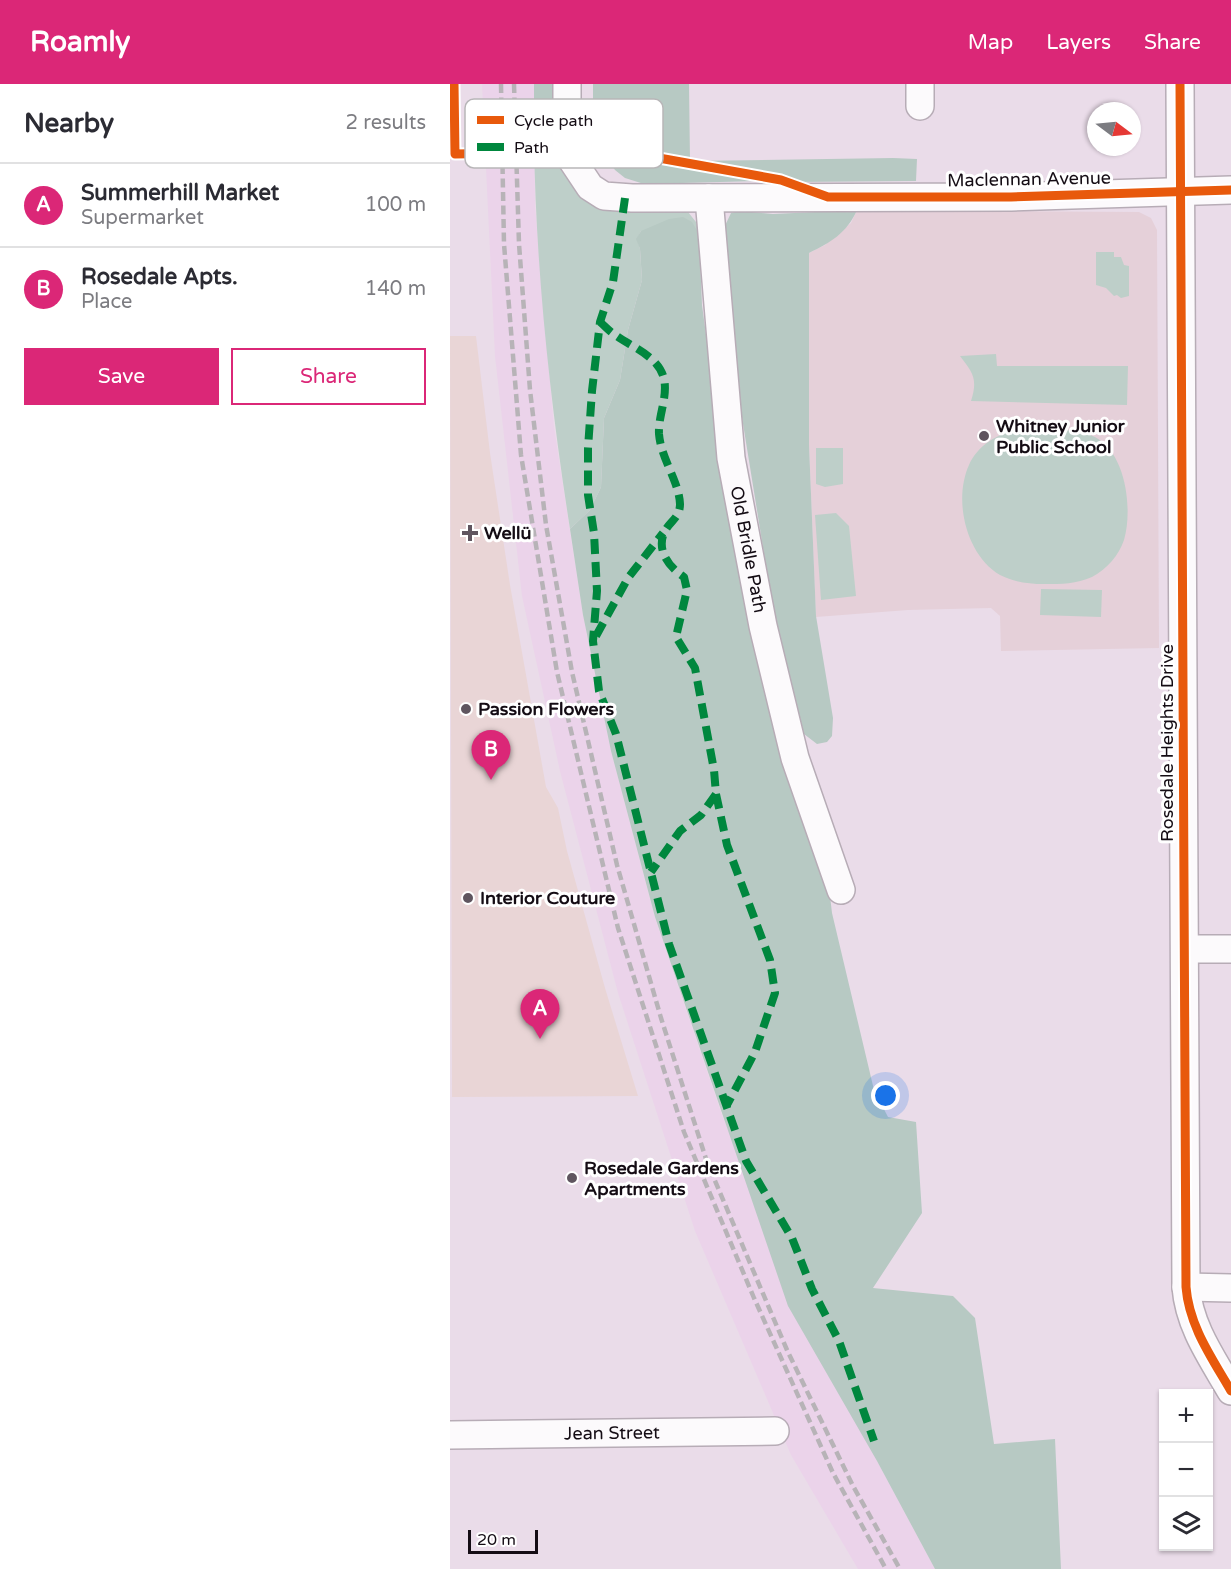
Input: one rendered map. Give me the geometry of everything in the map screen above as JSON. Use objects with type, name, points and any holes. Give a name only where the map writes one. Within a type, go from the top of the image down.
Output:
[{"type":"street","name":"Rosedale Heights Drive","points":[[1180,84],[1186,1287],[1193,1321],[1231,1391]]},
{"type":"street","name":"Maclennan Avenue","points":[[577,168],[590,187],[604,196],[632,198],[1034,196],[1231,190]]},
{"type":"street","name":"Old Bridle Path","points":[[709,198],[731,458],[763,626],[795,758],[841,890]]},
{"type":"street","points":[[1185,949],[1231,949]]},
{"type":"street","points":[[1186,1287],[1231,1288]]},
{"type":"street","name":"Jean Street","points":[[450,1435],[775,1431]]},
{"type":"shaded area","points":[[482,84],[534,84],[534,99],[483,99]]},
{"type":"shaded area","points":[[534,84],[560,84],[560,99],[534,99]]},
{"type":"shaded area","points":[[593,84],[689,84],[690,161],[917,159],[916,181],[795,182],[781,177],[689,161],[663,156],[663,99],[593,99]]},
{"type":"shaded area","points":[[663,164],[759,181],[644,184],[625,178],[613,168],[663,168]]},
{"type":"shaded area","points":[[486,168],[535,168],[535,206],[554,427],[583,615],[611,751],[655,918],[723,1118],[877,1461],[935,1569],[858,1569],[791,1455],[695,1231],[618,993],[560,771],[522,596],[495,356]]},
{"type":"shaded area","points":[[535,168],[568,168],[688,212],[696,222],[699,234],[641,231],[637,239],[642,280],[628,330],[620,380],[604,418],[601,487],[590,510],[570,529],[545,336]]},
{"type":"shaded area","name":"Whitney Junior Public School","points":[[857,210],[1139,212],[1151,218],[1157,230],[1159,648],[1001,651],[1000,616],[991,608],[908,610],[816,617],[809,445],[809,253],[825,245],[851,223]]},
{"type":"shaded area","points":[[857,210],[843,231],[809,253],[809,445],[816,616],[833,718],[832,736],[827,742],[817,744],[804,734],[772,603],[739,399],[723,230],[731,213],[741,211],[773,214]]},
{"type":"shaded area","points":[[683,217],[692,222],[699,234],[702,305],[720,438],[828,879],[832,913],[874,1090],[888,1117],[916,1122],[922,1213],[873,1288],[953,1296],[975,1318],[994,1444],[1055,1439],[1061,1569],[935,1569],[877,1461],[788,1306],[655,917],[611,751],[583,615],[570,529],[590,510],[601,487],[604,418],[620,380],[628,330],[642,280],[640,249],[636,239],[641,231],[669,219]]},
{"type":"shaded area","points":[[1096,252],[1114,252],[1114,257],[1121,257],[1124,265],[1129,266],[1129,296],[1121,298],[1114,296],[1106,288],[1096,285]]},
{"type":"shaded area","points":[[450,336],[476,336],[490,453],[510,585],[546,787],[558,808],[567,851],[605,988],[638,1096],[452,1097]]},
{"type":"shaded area","points":[[996,354],[997,366],[1128,366],[1127,405],[971,401],[974,387],[973,377],[960,356]]},
{"type":"shaded area","points":[[1018,430],[1077,431],[1095,437],[1114,455],[1120,468],[1127,498],[1127,527],[1122,546],[1116,556],[1103,570],[1092,577],[1057,584],[1021,582],[1000,575],[988,566],[971,541],[966,526],[962,494],[969,465],[983,446],[1003,434]]},
{"type":"shaded area","points":[[816,448],[843,448],[843,484],[825,487],[816,484]]},
{"type":"shaded area","points":[[836,513],[849,526],[856,596],[821,600],[815,515]]},
{"type":"shaded area","points":[[1041,589],[1102,590],[1101,617],[1040,615]]},
{"type":"railway","points":[[501,84],[501,99]]},
{"type":"railway","points":[[514,84],[514,99]]},
{"type":"railway","points":[[503,168],[504,244],[521,455],[557,672],[618,928],[684,1132],[754,1298],[833,1473],[886,1569]]},
{"type":"railway","points":[[517,168],[519,244],[530,390],[546,525],[572,672],[617,865],[661,1018],[707,1162],[787,1350],[853,1486],[900,1569]]},
{"type":"marked path","points":[[625,198],[613,282],[600,322],[588,448],[588,495],[594,533],[597,591],[593,641],[599,691],[616,734],[669,944],[746,1161],[792,1238],[812,1289],[839,1341],[874,1441]]},
{"type":"marked path","points":[[600,322],[612,333],[650,358],[661,371],[664,379],[665,393],[660,420],[660,443],[677,487],[680,509],[665,531],[662,545],[669,564],[684,577],[687,590],[676,637],[695,668],[714,770],[716,794],[701,815],[680,831],[651,872]]},
{"type":"marked path","points":[[596,636],[628,578],[663,533]]},
{"type":"marked path","points":[[716,794],[727,845],[770,960],[775,993],[755,1052],[727,1105]]},
{"type":"cycle path","points":[[454,84],[455,154],[465,154]]},
{"type":"cycle path","points":[[1180,84],[1186,1287],[1197,1328],[1231,1391]]},
{"type":"cycle path","points":[[663,159],[781,180],[828,197],[1011,197],[1231,190]]},
{"type":"place","name":"Whitney Junior Public School","points":[[984,436]]},
{"type":"place","name":"Wellü","points":[[470,533]]},
{"type":"place","name":"Passion Flowers","points":[[466,709]]},
{"type":"place","name":"Rosedale Apts.","points":[[491,780]]},
{"type":"place","name":"Interior Couture","points":[[468,898]]},
{"type":"place","name":"Summerhill Market","points":[[540,1039]]},
{"type":"place","name":"Rosedale Gardens Apartments","points":[[572,1178]]}]
